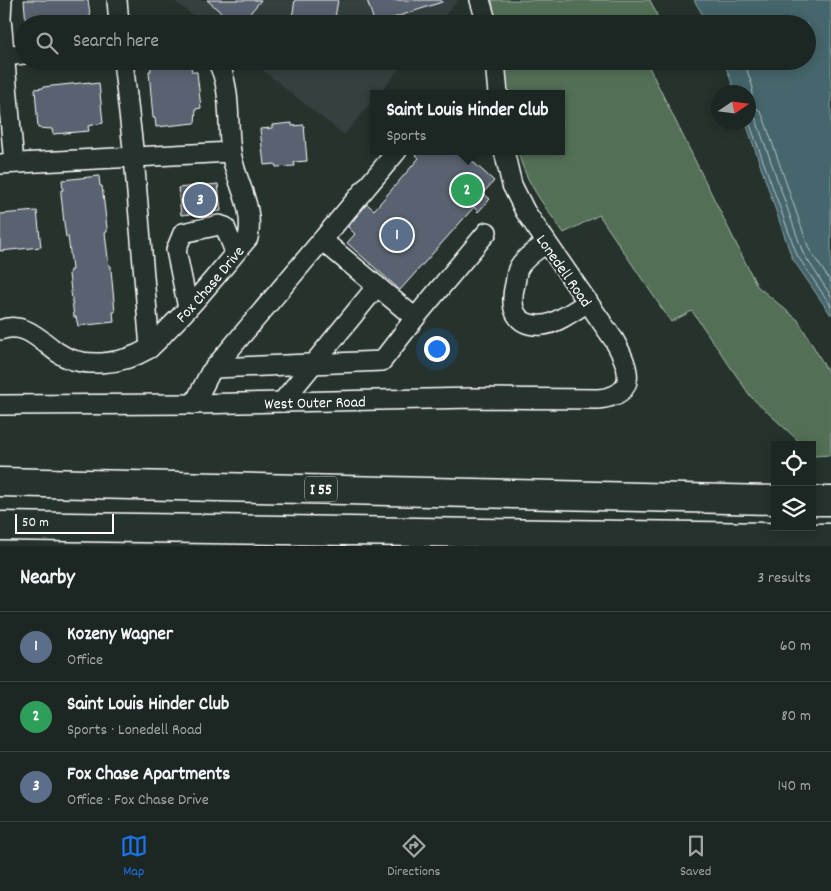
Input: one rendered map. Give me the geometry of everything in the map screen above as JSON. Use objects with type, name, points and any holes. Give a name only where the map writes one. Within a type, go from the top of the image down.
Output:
[{"type":"highway","name":"I 55","points":[[0,482],[771,500]]},
{"type":"highway","points":[[816,501],[831,501]]},
{"type":"highway","points":[[0,526],[831,538]]},
{"type":"street","points":[[2,0],[1,18],[7,163],[231,152]]},
{"type":"street","points":[[117,0],[118,15]]},
{"type":"street","points":[[480,0],[484,15]]},
{"type":"street","points":[[4,56],[15,55]]},
{"type":"street","name":"Fox Chase Drive","points":[[124,70],[134,157],[150,348]]},
{"type":"street","name":"Fox Chase Drive","points":[[0,330],[8,327],[21,328],[60,354],[78,361],[105,362],[130,357],[150,348],[188,308],[248,238],[251,225],[231,152],[226,96],[221,70]]},
{"type":"street","points":[[496,70],[498,90]]},
{"type":"street","points":[[194,404],[210,373],[394,155]]},
{"type":"street","name":"Lonedell Road","points":[[505,155],[510,178],[518,200],[623,356],[628,368],[626,386]]},
{"type":"street","points":[[188,308],[176,250],[183,233],[219,225],[225,227],[236,252]]},
{"type":"street","points":[[215,368],[382,361],[415,318],[487,232]]},
{"type":"street","points":[[322,240],[415,318]]},
{"type":"street","points":[[546,243],[530,255],[518,269],[513,290],[513,306],[518,318],[527,323],[545,325],[588,302]]},
{"type":"street","points":[[282,402],[377,286]]},
{"type":"street","name":"West Outer Road","points":[[0,405],[194,404],[474,398],[598,399],[614,396],[626,386]]},
{"type":"shaded area","points":[[173,0],[458,0],[446,15],[192,15]]},
{"type":"shaded area","points":[[262,70],[399,70],[382,90],[370,90],[370,104],[344,135]]},
{"type":"green space","points":[[492,0],[650,0],[657,15],[494,15]]},
{"type":"green space","points":[[504,70],[650,70],[757,286],[798,320],[831,377],[831,455],[816,456],[816,441],[799,441],[751,397],[692,311],[671,322],[599,215],[564,233],[531,184],[519,155],[565,155],[565,90],[507,90]]},
{"type":"water","points":[[694,0],[831,0],[831,315],[792,258],[748,130],[756,130],[756,85],[733,85],[727,70],[816,70],[816,15],[703,15]]},
{"type":"building","points":[[24,0],[88,0],[90,15],[25,15]]},
{"type":"building","points":[[207,0],[261,0],[248,15],[224,15]]},
{"type":"building","points":[[295,0],[338,0],[336,15],[292,15]]},
{"type":"building","points":[[367,0],[441,0],[442,2],[402,15],[372,15]]},
{"type":"building","points":[[192,70],[192,72],[197,72],[201,108],[196,109],[195,123],[156,127],[155,118],[153,118],[149,71]]},
{"type":"building","points":[[90,82],[90,84],[99,83],[103,123],[88,126],[89,131],[53,134],[52,129],[38,128],[35,89]]},
{"type":"building","points":[[292,123],[292,126],[304,125],[307,161],[294,162],[295,166],[276,167],[275,164],[264,165],[260,129],[272,128],[272,125]]},
{"type":"building","points":[[416,155],[465,155],[494,181],[483,193],[490,199],[478,212],[474,207],[400,290],[347,243],[355,234],[348,227],[367,204],[374,210],[419,158]]},
{"type":"building","points":[[99,176],[107,228],[107,232],[105,232],[109,266],[111,266],[115,312],[113,312],[114,322],[78,326],[76,317],[74,317],[69,274],[70,270],[72,270],[68,236],[66,237],[64,223],[61,194],[61,190],[63,190],[62,180]]},
{"type":"building","points":[[218,184],[221,211],[181,215],[178,188]]},
{"type":"building","points":[[37,211],[41,247],[0,251],[0,214]]},
{"type":"place","name":"Saint Louis Hinder Club","points":[[467,190]]},
{"type":"place","name":"Fox Chase Apartments","points":[[200,200]]},
{"type":"place","name":"Kozeny Wagner","points":[[397,235]]}]
